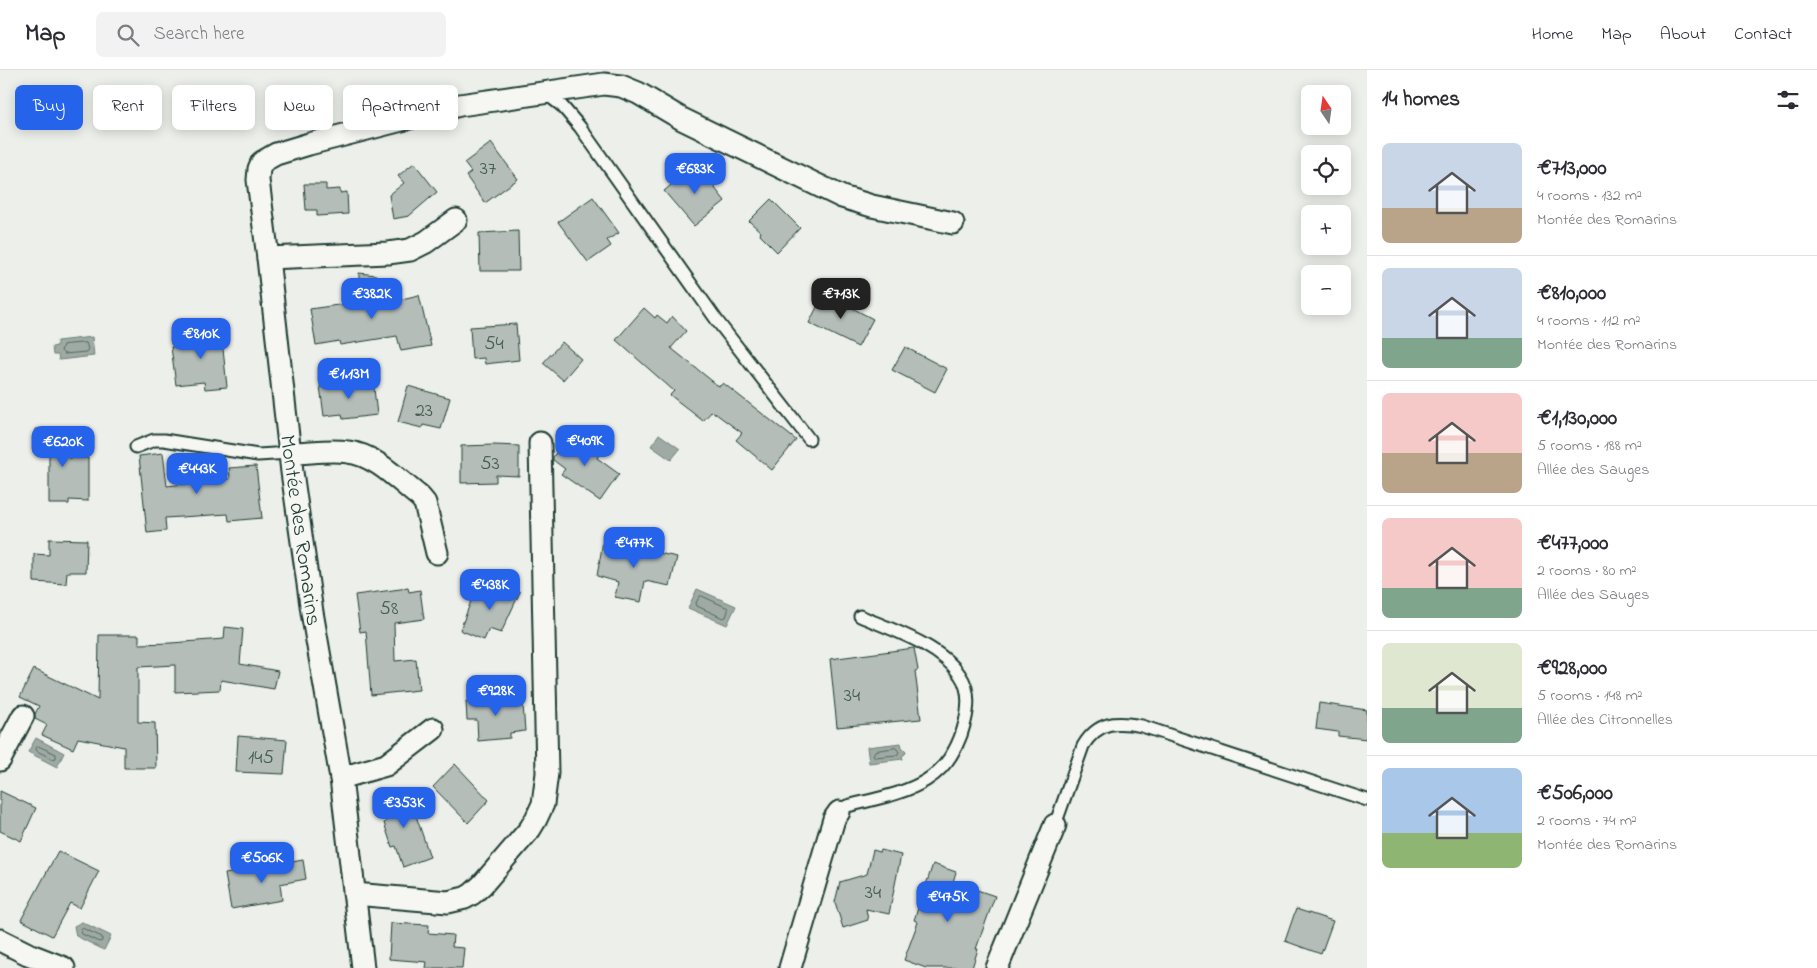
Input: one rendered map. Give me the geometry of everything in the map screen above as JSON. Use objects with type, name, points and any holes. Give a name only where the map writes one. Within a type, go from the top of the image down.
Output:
[{"type":"street","name":"Montée des Romarins","points":[[362,968],[340,778],[312,612],[290,453],[258,180],[262,162],[309,144],[460,105],[604,84],[621,86],[638,93],[682,119],[842,197],[872,206],[953,223]]},
{"type":"street","points":[[268,258],[388,253],[410,250],[426,242],[456,220]]},
{"type":"street","points":[[354,894],[448,902],[465,898],[482,885],[530,829],[543,804],[547,773],[540,443]]},
{"type":"street","points":[[290,453],[349,452],[363,456],[376,463],[425,503],[437,553]]},
{"type":"street","points":[[0,760],[23,716]]},
{"type":"street","points":[[340,778],[386,765],[433,729]]},
{"type":"street","points":[[790,968],[834,819],[839,812]]},
{"type":"street","points":[[997,968],[1055,825]]},
{"type":"street","points":[[0,940],[28,954],[64,968]]},
{"type":"lane","points":[[545,93],[562,106],[580,127],[718,322],[809,439]]},
{"type":"lane","points":[[136,447],[154,440],[164,440],[258,455],[290,453]]},
{"type":"lane","points":[[839,812],[847,806],[907,790],[938,773],[957,746],[968,709],[966,685],[952,665],[920,642],[860,616]]},
{"type":"lane","points":[[1055,825],[1083,746],[1088,738],[1097,729],[1109,724],[1123,722],[1142,726],[1367,800]]},
{"type":"water","points":[[92,337],[94,356],[59,360],[58,355],[53,355],[52,347],[57,346],[57,341]]},
{"type":"water","points":[[659,434],[680,449],[671,460],[651,446]]},
{"type":"water","points":[[697,589],[736,606],[727,625],[688,608]]},
{"type":"water","points":[[36,738],[64,753],[57,767],[28,752]]},
{"type":"water","points":[[901,743],[906,751],[902,756],[903,759],[869,763],[867,747]]},
{"type":"water","points":[[82,922],[111,936],[104,950],[76,936],[74,926]]},
{"type":"building","points":[[491,143],[518,179],[485,203],[466,176],[471,172],[464,163]]},
{"type":"building","points":[[414,163],[437,192],[409,216],[393,219],[389,195],[404,183],[398,176]]},
{"type":"building","points":[[696,164],[725,201],[694,226],[664,191]]},
{"type":"building","points":[[304,184],[326,184],[326,190],[340,189],[340,193],[347,192],[348,214],[317,216],[317,210],[306,210]]},
{"type":"building","points":[[593,197],[619,233],[607,240],[611,246],[588,262],[558,222]]},
{"type":"building","points":[[771,199],[800,228],[777,252],[760,235],[761,232],[749,221]]},
{"type":"building","points":[[518,231],[519,271],[480,271],[479,233]]},
{"type":"building","points":[[359,273],[376,275],[380,304],[419,295],[431,346],[401,351],[397,336],[340,345],[339,341],[316,345],[310,309],[359,302]]},
{"type":"building","points":[[824,293],[873,319],[858,347],[809,323]]},
{"type":"building","points":[[644,308],[655,318],[657,315],[667,323],[672,316],[686,331],[671,348],[717,385],[720,386],[723,383],[796,440],[772,470],[736,440],[742,433],[712,411],[703,421],[670,395],[674,391],[616,340]]},
{"type":"building","points":[[516,324],[519,360],[485,364],[484,358],[472,359],[470,327]]},
{"type":"building","points":[[221,330],[227,387],[205,389],[204,382],[176,385],[171,347],[186,345],[185,334]]},
{"type":"building","points":[[562,342],[581,359],[563,380],[543,363]]},
{"type":"building","points":[[905,347],[947,369],[935,392],[892,370]]},
{"type":"building","points":[[373,380],[377,415],[343,419],[342,414],[324,416],[320,386]]},
{"type":"building","points":[[408,386],[450,398],[441,429],[423,425],[422,428],[398,422]]},
{"type":"building","points":[[35,429],[68,429],[69,458],[88,458],[88,501],[69,500],[69,504],[49,504],[49,449],[35,450]]},
{"type":"building","points":[[570,433],[600,453],[597,458],[619,474],[600,501],[561,474],[565,469],[553,460],[553,457]]},
{"type":"building","points":[[461,446],[519,446],[519,476],[496,475],[496,482],[461,483]]},
{"type":"building","points":[[163,453],[167,486],[230,479],[229,468],[256,466],[262,518],[229,521],[228,514],[165,518],[166,531],[147,533],[139,456]]},
{"type":"building","points":[[49,539],[87,540],[86,572],[67,572],[66,584],[34,582],[34,554],[49,555]]},
{"type":"building","points":[[603,541],[677,557],[670,586],[645,581],[641,602],[615,597],[618,582],[597,576]]},
{"type":"building","points":[[494,581],[520,592],[501,633],[489,629],[484,640],[460,630],[473,596],[485,601]]},
{"type":"building","points":[[408,588],[409,592],[420,590],[424,619],[394,623],[395,661],[416,659],[419,690],[371,695],[366,631],[360,632],[355,595]]},
{"type":"building","points":[[225,627],[243,629],[240,664],[278,671],[274,689],[221,680],[220,690],[175,692],[175,665],[138,667],[138,722],[155,723],[156,768],[124,768],[124,747],[78,738],[73,749],[42,735],[47,725],[35,719],[39,706],[20,697],[34,669],[98,700],[99,635],[139,635],[139,644],[171,643],[224,639]]},
{"type":"building","points":[[914,648],[918,670],[915,671],[921,719],[837,727],[830,659]]},
{"type":"building","points":[[517,696],[518,705],[523,705],[525,731],[510,733],[510,738],[478,741],[477,720],[467,720],[466,701]]},
{"type":"building","points":[[1319,703],[1367,710],[1367,739],[1338,736],[1338,732],[1316,729]]},
{"type":"building","points":[[238,736],[287,740],[284,774],[236,772]]},
{"type":"building","points":[[455,764],[489,800],[468,823],[433,787]]},
{"type":"building","points":[[404,790],[410,810],[413,807],[430,857],[403,867],[396,846],[392,847],[384,823],[387,821],[382,798]]},
{"type":"building","points":[[0,791],[36,808],[21,841],[0,831]]},
{"type":"building","points":[[873,850],[901,855],[889,914],[866,909],[868,920],[843,928],[835,902],[840,882],[867,874]]},
{"type":"building","points":[[58,851],[99,871],[80,908],[70,903],[52,936],[21,920]]},
{"type":"building","points":[[303,860],[306,879],[280,884],[282,900],[231,909],[225,874]]},
{"type":"building","points":[[933,864],[956,872],[953,882],[995,896],[976,949],[978,949],[972,968],[926,968],[904,960],[918,922],[914,920]]},
{"type":"building","points":[[1296,909],[1333,921],[1321,954],[1285,941]]},
{"type":"building","points":[[391,923],[429,925],[428,933],[453,935],[452,947],[464,948],[462,968],[426,968],[427,962],[389,959]]}]
